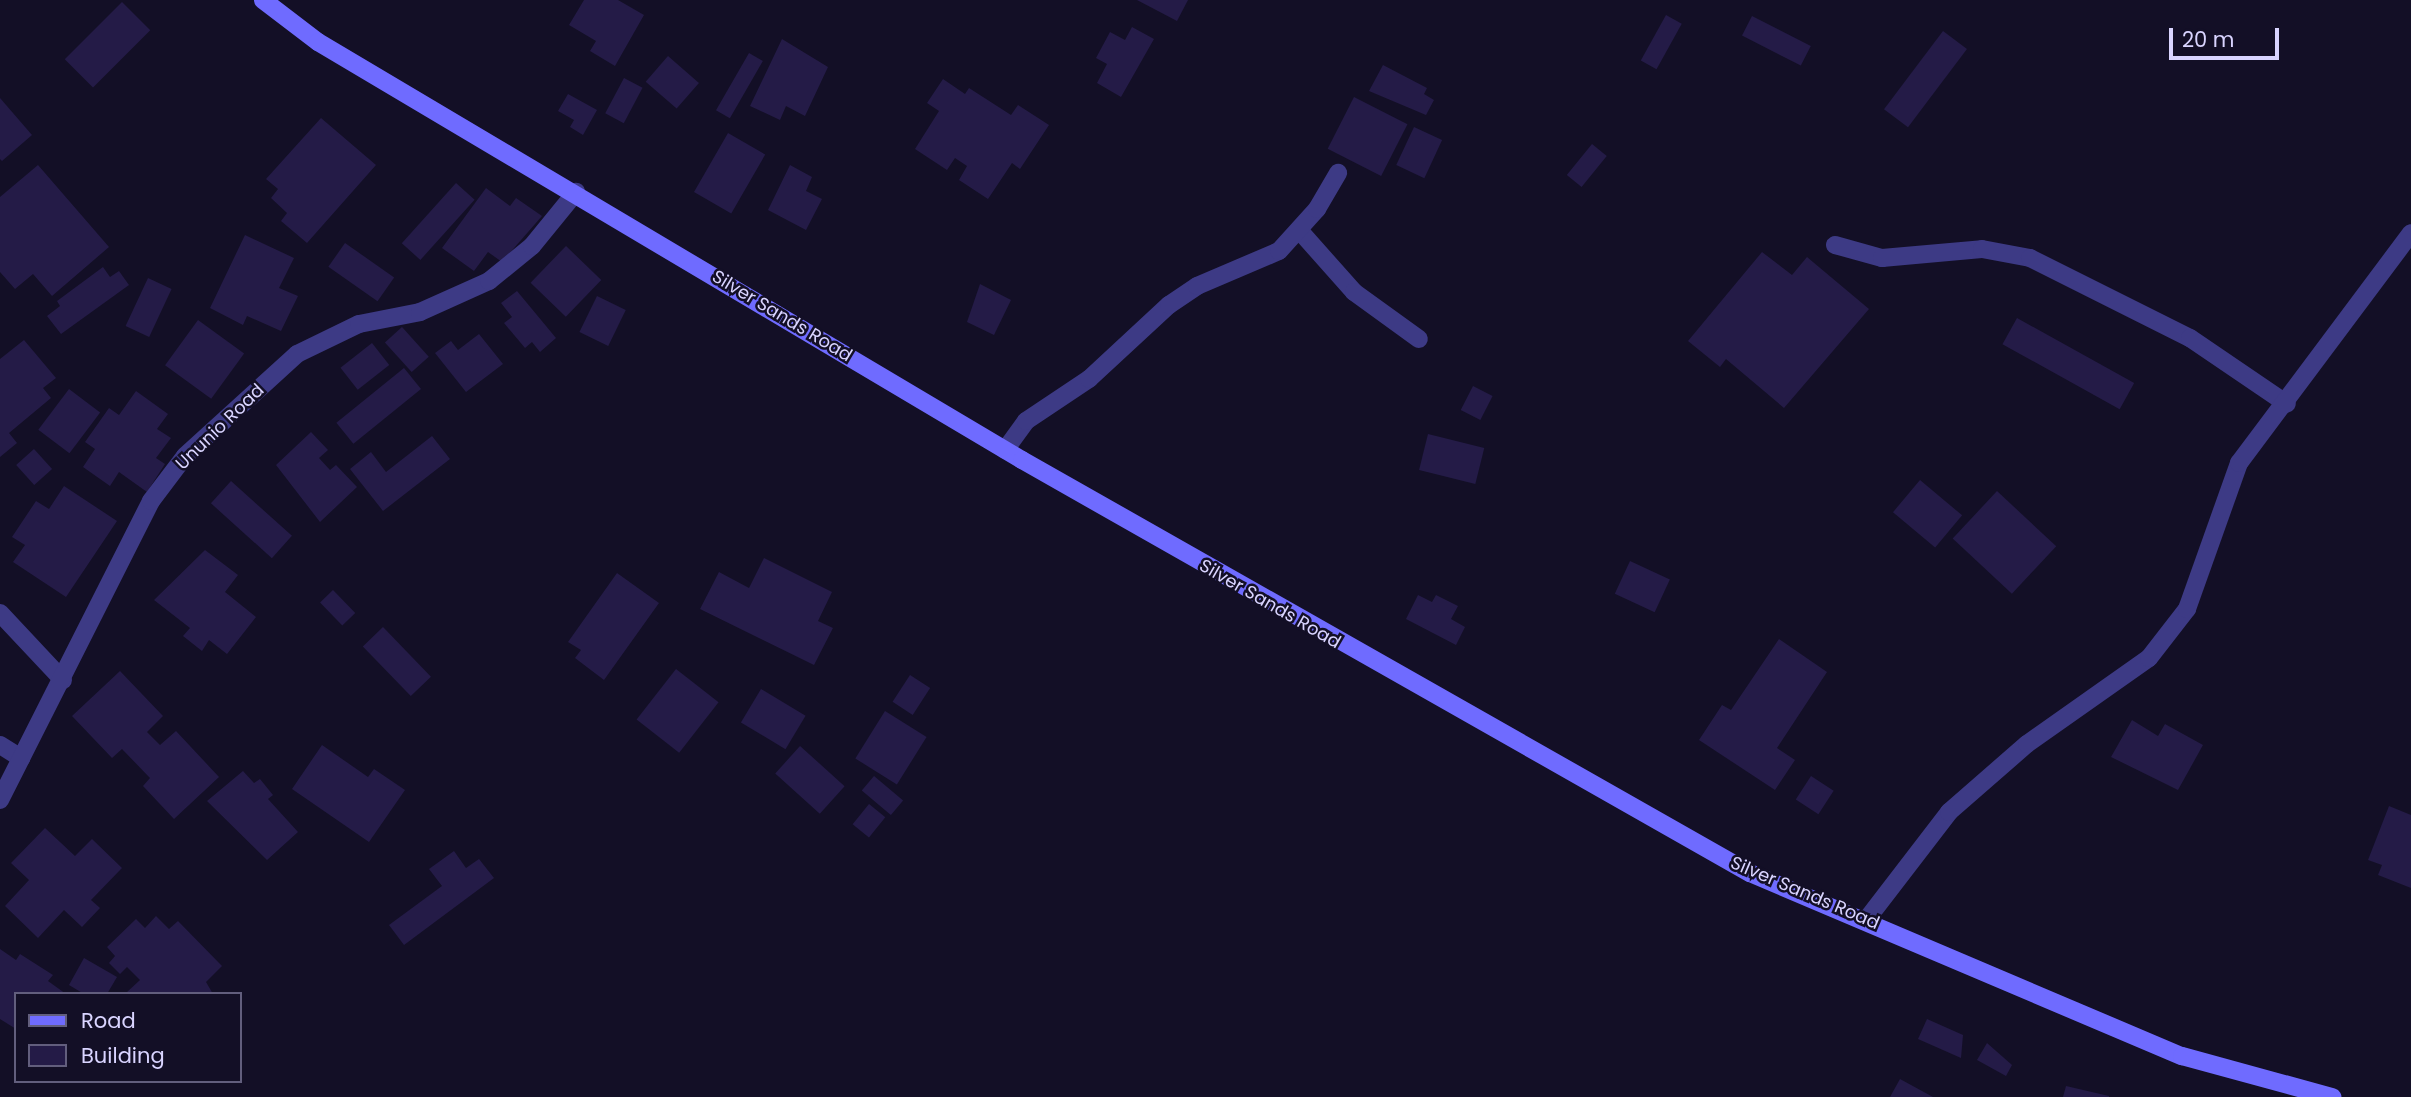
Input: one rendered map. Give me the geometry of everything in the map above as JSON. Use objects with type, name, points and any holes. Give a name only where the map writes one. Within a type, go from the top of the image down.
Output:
[{"type":"street","name":"Silver Sands Road","points":[[263,0],[318,42],[576,192],[1004,450],[1750,873],[1867,919],[2182,1056],[2332,1097]]},
{"type":"street","points":[[1004,450],[1026,421],[1089,379],[1169,305],[1196,286],[1264,262],[1298,230],[1338,173]]},
{"type":"street","name":"Ununio Road","points":[[0,800],[63,681],[151,501],[185,456],[297,354],[359,324],[420,312],[489,281],[532,246],[576,192]]},
{"type":"street","points":[[1298,230],[1354,292],[1419,340]]},
{"type":"street","points":[[1867,919],[1949,812],[2027,744],[2149,658],[2187,609],[2239,463],[2287,404],[2411,233]]},
{"type":"street","points":[[1835,245],[1882,258],[1982,248],[2030,258],[2190,338],[2287,404]]},
{"type":"street","points":[[0,613],[63,681]]},
{"type":"street","points":[[0,745],[21,758]]},
{"type":"building","points":[[584,0],[618,0],[644,15],[615,66],[590,51],[596,41],[569,25]]},
{"type":"building","points":[[1137,0],[1188,0],[1177,21]]},
{"type":"building","points":[[122,2],[150,30],[93,88],[65,59]]},
{"type":"building","points":[[1666,15],[1682,24],[1657,69],[1641,60]]},
{"type":"building","points":[[1752,16],[1811,46],[1801,66],[1742,36]]},
{"type":"building","points":[[1132,27],[1154,39],[1121,97],[1097,83],[1107,64],[1096,58],[1110,32],[1125,40]]},
{"type":"building","points":[[1943,31],[1967,49],[1908,127],[1884,109]]},
{"type":"building","points":[[782,39],[828,67],[805,116],[786,106],[780,120],[750,106]]},
{"type":"building","points":[[749,53],[763,61],[730,118],[716,110]]},
{"type":"building","points":[[668,56],[699,83],[677,109],[646,82]]},
{"type":"building","points":[[1383,65],[1427,88],[1424,94],[1434,100],[1426,115],[1369,91]]},
{"type":"building","points":[[624,78],[643,88],[624,123],[605,113]]},
{"type":"building","points":[[943,79],[965,94],[969,88],[1011,115],[1018,105],[1049,125],[1020,169],[1012,163],[988,199],[959,180],[967,166],[955,158],[947,170],[915,149],[939,111],[927,103]]},
{"type":"building","points":[[568,94],[597,110],[583,135],[570,127],[574,120],[558,111]]},
{"type":"building","points":[[1354,97],[1407,124],[1381,176],[1328,149]]},
{"type":"building","points":[[0,98],[32,135],[2,161],[0,159]]},
{"type":"building","points":[[321,118],[376,165],[307,243],[281,221],[287,213],[271,198],[278,189],[266,179]]},
{"type":"building","points":[[1414,127],[1442,140],[1424,178],[1396,165]]},
{"type":"building","points":[[728,133],[765,154],[731,213],[694,192]]},
{"type":"building","points":[[1592,144],[1607,156],[1582,187],[1567,175]]},
{"type":"building","points":[[38,165],[109,247],[52,296],[33,274],[15,289],[0,272],[0,197]]},
{"type":"building","points":[[790,165],[812,177],[806,191],[822,199],[806,230],[768,210]]},
{"type":"building","points":[[456,183],[475,200],[420,260],[402,243]]},
{"type":"building","points":[[486,188],[510,206],[516,198],[542,216],[502,262],[488,252],[474,271],[442,248]]},
{"type":"building","points":[[245,235],[294,258],[279,288],[298,296],[281,331],[247,316],[243,325],[210,308]]},
{"type":"building","points":[[345,243],[394,277],[378,301],[328,267]]},
{"type":"building","points":[[566,246],[601,280],[566,317],[531,283]]},
{"type":"building","points":[[1762,252],[1792,275],[1807,257],[1869,309],[1784,408],[1726,359],[1720,367],[1688,341]]},
{"type":"building","points":[[103,267],[110,277],[119,271],[129,285],[61,334],[47,316],[60,306],[57,301]]},
{"type":"building","points":[[148,278],[172,289],[149,337],[126,326]]},
{"type":"building","points":[[980,284],[1011,300],[994,335],[967,322]]},
{"type":"building","points":[[517,291],[556,338],[540,352],[532,342],[525,348],[504,323],[512,317],[501,303]]},
{"type":"building","points":[[597,296],[626,310],[608,346],[579,332]]},
{"type":"building","points":[[2017,318],[2134,383],[2120,409],[2002,344]]},
{"type":"building","points":[[198,320],[244,354],[211,399],[165,365]]},
{"type":"building","points":[[402,327],[429,357],[412,372],[385,342]]},
{"type":"building","points":[[479,334],[503,364],[466,392],[435,353],[451,341],[458,350]]},
{"type":"building","points":[[24,340],[56,378],[43,388],[51,398],[9,433],[17,443],[0,457],[0,359]]},
{"type":"building","points":[[372,343],[389,365],[358,390],[340,368]]},
{"type":"building","points":[[404,368],[421,389],[353,444],[336,423]]},
{"type":"building","points":[[1473,386],[1493,396],[1480,420],[1461,410]]},
{"type":"building","points":[[69,389],[100,412],[69,453],[38,430]]},
{"type":"building","points":[[136,391],[168,414],[157,429],[171,438],[156,458],[165,464],[147,492],[119,472],[110,486],[83,467],[95,449],[85,442],[109,408],[119,415]]},
{"type":"building","points":[[311,432],[328,450],[319,458],[330,470],[336,465],[357,487],[320,522],[276,465]]},
{"type":"building","points":[[1428,434],[1484,448],[1475,484],[1419,470]]},
{"type":"building","points":[[432,436],[450,459],[383,511],[350,469],[371,452],[386,472]]},
{"type":"building","points":[[34,449],[52,469],[34,485],[16,465]]},
{"type":"building","points":[[1920,480],[1962,515],[1935,548],[1893,512]]},
{"type":"building","points":[[231,481],[292,536],[272,558],[211,503]]},
{"type":"building","points":[[64,486],[117,521],[66,597],[13,562],[25,545],[12,537],[36,501],[49,509]]},
{"type":"building","points":[[1997,491],[2056,546],[2012,594],[1953,539]]},
{"type":"building","points":[[205,550],[238,575],[225,592],[256,617],[227,654],[209,640],[202,651],[183,636],[190,628],[154,600]]},
{"type":"building","points":[[764,558],[832,592],[818,621],[833,628],[814,665],[700,609],[719,572],[749,588]]},
{"type":"building","points":[[1630,561],[1670,580],[1655,612],[1615,594]]},
{"type":"building","points":[[617,573],[659,603],[604,680],[575,658],[581,650],[568,642]]},
{"type":"building","points":[[333,590],[355,613],[342,626],[320,603]]},
{"type":"building","points":[[1418,595],[1432,602],[1436,595],[1458,606],[1451,619],[1465,627],[1456,645],[1406,619]]},
{"type":"building","points":[[383,627],[431,677],[411,696],[363,646]]},
{"type":"building","points":[[1779,639],[1827,672],[1777,748],[1795,760],[1775,790],[1699,740],[1722,705],[1731,710]]},
{"type":"building","points":[[676,669],[719,702],[679,753],[637,719]]},
{"type":"building","points":[[120,671],[163,716],[147,732],[160,745],[176,731],[219,777],[174,819],[143,786],[150,778],[122,749],[112,758],[72,716]]},
{"type":"building","points":[[910,675],[930,688],[913,715],[893,702]]},
{"type":"building","points":[[761,689],[806,716],[785,749],[741,722]]},
{"type":"building","points":[[885,711],[927,737],[897,784],[855,758]]},
{"type":"building","points":[[2132,720],[2158,736],[2165,724],[2203,745],[2178,790],[2111,757]]},
{"type":"building","points":[[322,745],[368,777],[374,769],[405,790],[369,842],[292,789]]},
{"type":"building","points":[[800,746],[845,786],[820,814],[775,773]]},
{"type":"building","points":[[243,771],[254,783],[260,779],[273,795],[268,799],[298,832],[267,860],[207,801]]},
{"type":"building","points":[[874,776],[903,800],[891,815],[862,791]]},
{"type":"building","points":[[1811,776],[1834,791],[1818,814],[1796,799]]},
{"type":"building","points":[[869,804],[885,817],[869,837],[853,824]]},
{"type":"building","points":[[2389,806],[2411,815],[2411,888],[2378,875],[2382,865],[2368,860]]},
{"type":"building","points":[[45,828],[75,856],[92,839],[122,868],[91,900],[100,908],[82,927],[64,910],[38,938],[5,906],[29,880],[11,863]]},
{"type":"building","points":[[454,851],[466,868],[479,859],[494,878],[404,945],[389,925],[442,886],[429,869]]},
{"type":"building","points":[[156,916],[169,929],[178,921],[222,966],[206,982],[212,992],[127,992],[140,980],[127,967],[120,974],[109,963],[115,956],[107,947],[136,919],[145,928]]},
{"type":"building","points":[[0,949],[16,960],[20,954],[53,975],[48,981],[63,992],[14,992],[14,1028],[0,1019]]},
{"type":"building","points":[[84,958],[117,977],[108,992],[81,992],[69,985]]},
{"type":"building","points":[[1927,1019],[1963,1035],[1961,1058],[1918,1039]]},
{"type":"building","points":[[1987,1043],[2012,1065],[2006,1076],[1977,1060]]},
{"type":"building","points":[[1900,1079],[1933,1097],[1890,1097]]},
{"type":"building","points":[[2066,1086],[2109,1096],[2109,1097],[2063,1097]]}]
